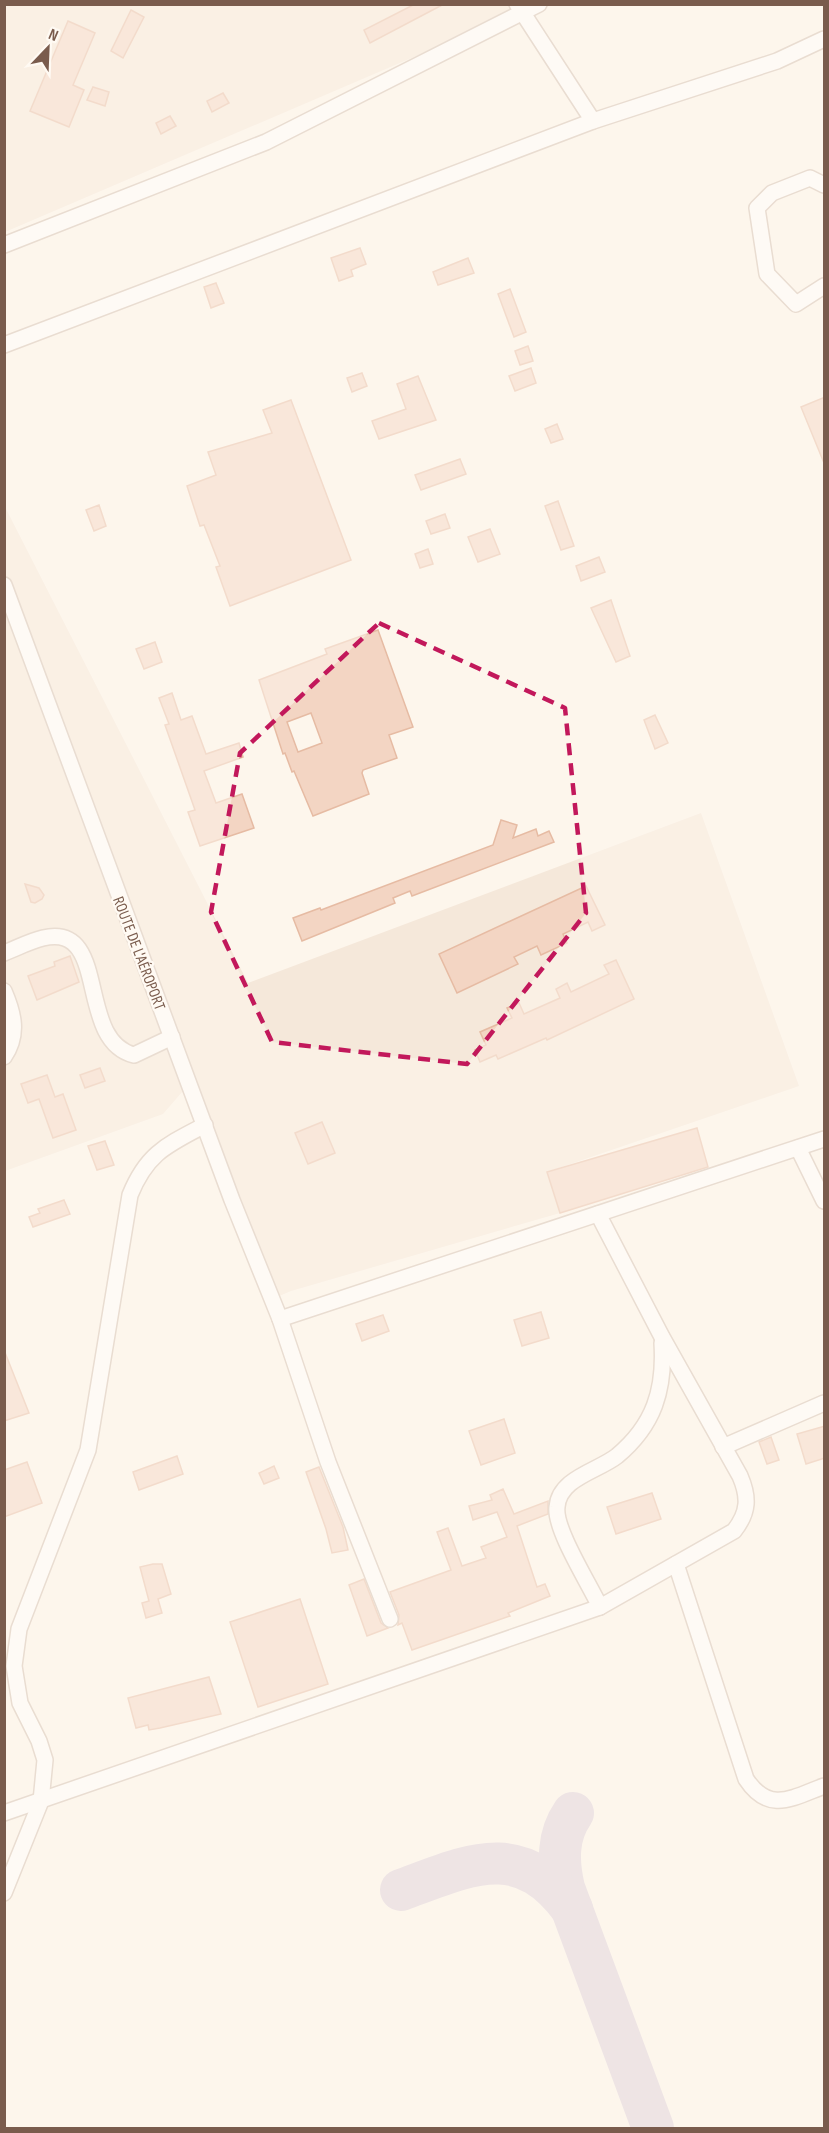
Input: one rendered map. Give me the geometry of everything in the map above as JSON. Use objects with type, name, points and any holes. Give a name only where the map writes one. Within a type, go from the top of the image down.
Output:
[{"type":"street","points":[[4,245],[266,142],[520,9],[539,4]]},
{"type":"street","points":[[520,9],[593,121]]},
{"type":"street","points":[[4,345],[593,121],[777,61],[825,39]]},
{"type":"street","points":[[825,185],[810,178],[772,193],[756,208],[767,274],[796,304],[825,286]]},
{"type":"street","name":"ROUTE DE L'AÉROPORT","points":[[4,585],[205,1125],[280,1319],[328,1462],[390,1619]]},
{"type":"street","points":[[4,953],[43,938],[57,937],[70,942],[80,948],[87,961],[98,1019],[117,1047],[134,1055],[172,1037]]},
{"type":"street","points":[[4,991],[12,1009],[14,1035],[4,1057]]},
{"type":"street","points":[[4,1893],[41,1801],[45,1760],[39,1741],[20,1703],[14,1666],[19,1629],[88,1450],[130,1195],[140,1171],[153,1156],[205,1125]]},
{"type":"street","points":[[280,1319],[825,1139]]},
{"type":"street","points":[[798,1148],[825,1201]]},
{"type":"street","points":[[4,1813],[600,1607],[734,1531],[744,1519],[747,1492],[598,1214]]},
{"type":"street","points":[[600,1607],[562,1530],[556,1506],[562,1492],[575,1480],[615,1458],[632,1442],[649,1419],[658,1397],[664,1371],[662,1337]]},
{"type":"street","points":[[723,1447],[825,1403]]},
{"type":"street","points":[[676,1564],[746,1779],[756,1793],[764,1799],[786,1800],[825,1786]]},
{"type":"highlighted area","points":[[379,623],[565,708],[586,913],[467,1064],[272,1042],[211,912],[240,753]]},
{"type":"shaded area","points":[[5,5],[526,5],[519,12],[5,232]]},
{"type":"shaded area","points":[[4,505],[248,983],[701,813],[799,1086],[547,1172],[560,1213],[291,1291],[272,1299],[189,1084],[163,1114],[5,1171]]},
{"type":"building","points":[[415,4],[444,4],[370,43],[364,30]]},
{"type":"building","points":[[131,10],[144,17],[123,58],[111,51]]},
{"type":"building","points":[[68,21],[95,33],[73,85],[84,90],[69,127],[30,111]]},
{"type":"building","points":[[93,87],[109,92],[105,106],[87,100]]},
{"type":"building","points":[[223,93],[229,103],[212,112],[207,101]]},
{"type":"building","points":[[170,116],[176,126],[161,134],[156,123]]},
{"type":"building","points":[[360,248],[366,264],[351,270],[353,276],[339,281],[331,258]]},
{"type":"building","points":[[468,258],[474,273],[438,285],[433,272]]},
{"type":"building","points":[[216,283],[224,303],[211,308],[204,287]]},
{"type":"building","points":[[510,289],[526,332],[514,337],[498,294]]},
{"type":"building","points":[[528,346],[533,361],[520,365],[515,351]]},
{"type":"building","points":[[531,368],[536,383],[515,391],[509,376]]},
{"type":"building","points":[[362,373],[367,386],[352,392],[347,378]]},
{"type":"building","points":[[418,376],[436,420],[379,439],[372,421],[406,409],[397,384]]},
{"type":"building","points":[[825,397],[825,463],[824,463],[801,407]]},
{"type":"building","points":[[291,400],[351,560],[230,606],[216,567],[220,566],[204,525],[200,526],[187,486],[216,475],[208,452],[272,433],[263,410]]},
{"type":"building","points":[[557,424],[563,439],[551,443],[545,429]]},
{"type":"building","points":[[460,459],[466,474],[421,490],[415,475]]},
{"type":"building","points":[[558,501],[574,546],[561,550],[545,506]]},
{"type":"building","points":[[99,505],[106,526],[94,531],[86,510]]},
{"type":"building","points":[[445,514],[450,528],[431,534],[426,521]]},
{"type":"building","points":[[490,529],[500,554],[478,562],[468,537]]},
{"type":"building","points":[[428,549],[433,564],[420,568],[415,554]]},
{"type":"building","points":[[599,557],[605,572],[581,581],[576,566]]},
{"type":"building","points":[[611,600],[630,656],[616,662],[591,608]]},
{"type":"building","points":[[378,630],[413,727],[389,735],[397,758],[363,770],[369,794],[313,816],[294,771],[292,772],[285,753],[283,754],[259,680],[327,654],[325,649]],"holes":[[[311,713],[322,743],[298,752],[287,722]]]},
{"type":"building","points":[[155,642],[162,662],[144,669],[136,649]]},
{"type":"building","points":[[172,693],[181,720],[192,716],[206,754],[239,743],[243,757],[204,771],[216,803],[242,794],[254,828],[200,846],[188,812],[195,810],[165,725],[169,724],[159,698]]},
{"type":"building","points":[[655,715],[668,743],[655,749],[644,720]]},
{"type":"building","points":[[501,820],[517,825],[513,838],[536,829],[538,836],[549,831],[554,842],[412,896],[410,891],[393,898],[395,903],[302,941],[293,918],[320,908],[321,910],[493,845]]},
{"type":"building","points":[[25,884],[39,888],[44,895],[42,899],[35,903],[31,902]]},
{"type":"building","points":[[586,886],[605,925],[592,931],[588,922],[563,934],[567,943],[541,955],[537,946],[514,957],[518,964],[457,993],[439,954]]},
{"type":"building","points":[[70,956],[79,982],[37,1000],[28,976],[55,966],[54,962]]},
{"type":"building","points":[[616,960],[634,999],[547,1040],[546,1038],[498,1059],[496,1055],[480,1062],[475,1050],[486,1045],[480,1032],[512,1018],[507,1008],[519,1003],[524,1014],[560,998],[556,989],[567,983],[571,992],[609,974],[604,965]]},
{"type":"building","points":[[100,1068],[105,1081],[85,1088],[80,1075]]},
{"type":"building","points":[[47,1075],[55,1097],[63,1094],[76,1130],[53,1138],[39,1099],[28,1103],[21,1084]]},
{"type":"building","points":[[322,1122],[335,1153],[308,1164],[295,1133]]},
{"type":"building","points":[[697,1128],[708,1167],[560,1213],[547,1172]]},
{"type":"building","points":[[105,1141],[114,1165],[97,1170],[88,1146]]},
{"type":"building","points":[[64,1200],[70,1214],[33,1227],[29,1217],[40,1213],[38,1209]]},
{"type":"building","points":[[541,1312],[549,1338],[522,1346],[514,1320]]},
{"type":"building","points":[[383,1315],[389,1331],[362,1341],[356,1324]]},
{"type":"building","points":[[4,1350],[29,1413],[4,1421]]},
{"type":"building","points":[[504,1419],[515,1453],[481,1465],[469,1431]]},
{"type":"building","points":[[825,1426],[825,1458],[806,1464],[797,1434]]},
{"type":"building","points":[[771,1437],[779,1460],[767,1464],[759,1442]]},
{"type":"building","points":[[177,1456],[183,1474],[139,1490],[133,1472]]},
{"type":"building","points":[[27,1462],[42,1503],[4,1517],[4,1470]]},
{"type":"building","points":[[274,1466],[279,1478],[264,1484],[259,1473]]},
{"type":"building","points":[[319,1467],[343,1527],[348,1550],[332,1553],[306,1472]]},
{"type":"building","points":[[503,1489],[514,1514],[548,1501],[548,1514],[517,1526],[537,1587],[545,1584],[550,1596],[508,1613],[510,1616],[412,1650],[402,1623],[398,1625],[399,1615],[390,1592],[451,1570],[437,1532],[448,1528],[462,1566],[486,1558],[481,1547],[507,1537],[497,1512],[473,1520],[469,1506],[492,1500],[490,1495]]},
{"type":"building","points":[[652,1493],[661,1519],[616,1534],[607,1507]]},
{"type":"building","points":[[162,1564],[171,1594],[158,1599],[162,1613],[146,1618],[142,1603],[149,1601],[140,1567]]},
{"type":"building","points":[[364,1579],[381,1623],[388,1628],[367,1636],[349,1585]]},
{"type":"building","points":[[300,1599],[328,1684],[258,1707],[230,1622]]},
{"type":"building","points":[[209,1677],[221,1714],[149,1730],[148,1725],[136,1728],[128,1698]]},
{"type":"taxiway","points":[[573,1813],[564,1831],[560,1849],[564,1888],[653,2128]]},
{"type":"taxiway","points":[[401,1890],[471,1866],[513,1865],[533,1873],[553,1887],[572,1909]]}]
